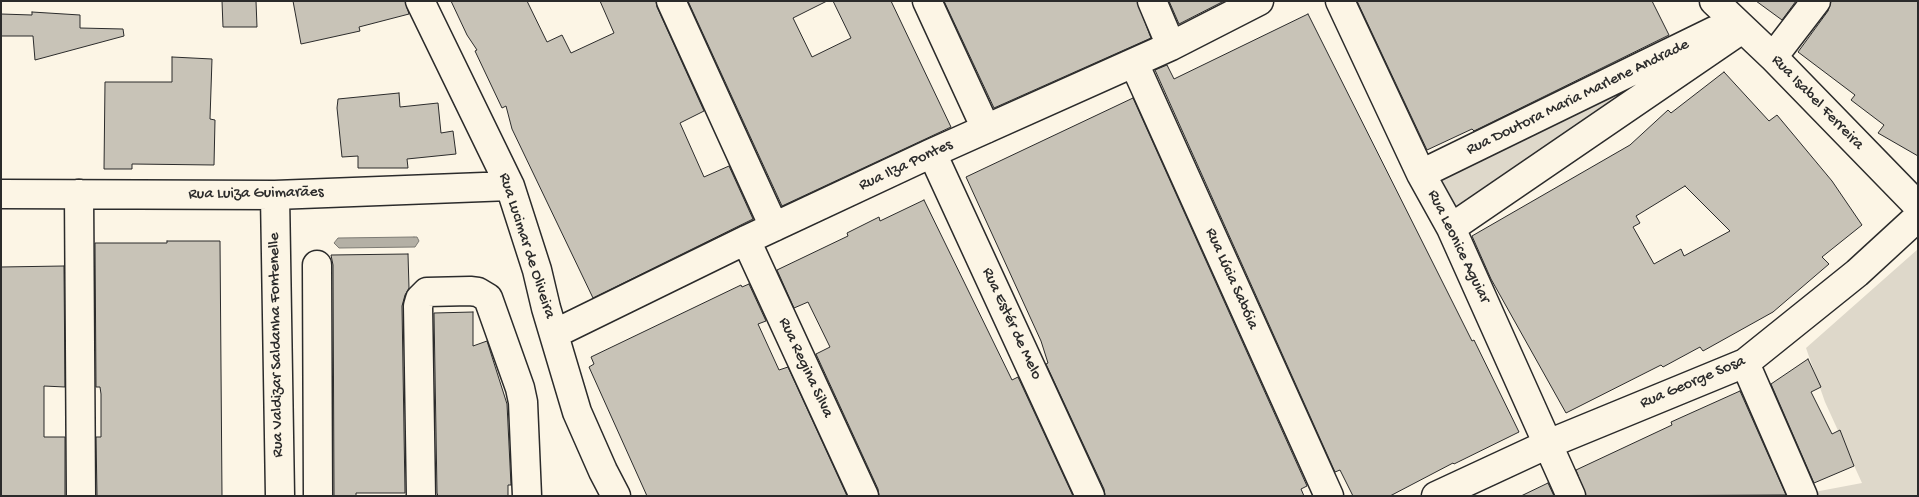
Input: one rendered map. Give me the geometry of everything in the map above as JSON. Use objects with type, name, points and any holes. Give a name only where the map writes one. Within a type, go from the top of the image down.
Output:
[{"type":"street","name":"Rua Lucimar de Oliveira","points":[[420,1],[510,186],[537,270],[577,412],[616,496]]},
{"type":"street","points":[[671,1],[774,227]]},
{"type":"street","points":[[926,1],[986,129]]},
{"type":"street","points":[[1152,1],[1171,46]]},
{"type":"street","name":"Rua Ilza Pontes","points":[[554,334],[746,240],[932,153],[1171,46],[1259,1]]},
{"type":"street","name":"Rua Leonice Aguiar","points":[[1340,1],[1421,174],[1451,228],[1571,496]]},
{"type":"street","name":"Rua Isabel Ferreira","points":[[1714,1],[1772,57],[1918,206]]},
{"type":"street","points":[[1772,57],[1816,1]]},
{"type":"street","points":[[1451,228],[1738,26]]},
{"type":"street","name":"Rua Doutora Maria Marlene Andrade","points":[[1421,174],[1738,26]]},
{"type":"street","name":"Rua Lúcia Sabóia","points":[[1134,62],[1329,496]]},
{"type":"street","name":"Rua Estér de Melo","points":[[932,153],[1090,496]]},
{"type":"street","name":"Rua Luiza Guimarães","points":[[1,194],[275,195],[510,186]]},
{"type":"street","points":[[79,194],[81,496]]},
{"type":"street","name":"Rua Valdizar Saldanha Fontenelle","points":[[275,195],[280,496]]},
{"type":"street","name":"Rua George Sosa","points":[[1436,496],[1548,444],[1745,363],[1857,273],[1918,217]]},
{"type":"street","name":"Rua Regina Silva","points":[[746,240],[864,496]]},
{"type":"street","points":[[317,265],[318,496]]},
{"type":"street","points":[[421,496],[418,306],[420,299],[427,292],[470,291],[478,292],[488,298],[520,388],[523,402],[527,496]]},
{"type":"street","points":[[1745,363],[1803,496]]},
{"type":"shaded area","points":[[1692,51],[1457,211],[1439,174]]},
{"type":"shaded area","points":[[417,237],[419,241],[415,247],[339,248],[334,243],[338,238]]},
{"type":"shaded area","points":[[1918,249],[1918,496],[1810,496],[1809,493],[1862,483],[1825,402],[1806,348]]},
{"type":"building","points":[[222,1],[256,1],[257,27],[223,27]]},
{"type":"building","points":[[293,1],[405,1],[409,14],[359,27],[360,31],[301,44]]},
{"type":"building","points":[[451,1],[527,1],[547,42],[562,35],[571,53],[614,33],[600,1],[656,1],[704,111],[680,123],[704,177],[729,166],[753,219],[593,298],[512,129],[506,106],[502,108],[475,51],[477,50],[467,35]]},
{"type":"building","points":[[688,1],[827,1],[793,18],[812,57],[851,38],[833,1],[891,1],[951,127],[782,206]]},
{"type":"building","points":[[944,1],[1137,1],[1151,38],[994,108]]},
{"type":"building","points":[[1169,1],[1224,1],[1179,24]]},
{"type":"building","points":[[1357,1],[1652,1],[1669,35],[1474,131],[1472,129],[1427,150]]},
{"type":"building","points":[[1756,1],[1796,1],[1782,20]]},
{"type":"building","points":[[1831,1],[1918,1],[1918,156],[1878,133],[1884,125],[1851,100],[1855,95],[1798,52],[1828,11]]},
{"type":"building","points":[[32,12],[80,15],[80,28],[123,29],[124,36],[35,60],[33,36],[1,36],[1,14],[32,15]]},
{"type":"building","points":[[1308,14],[1519,432],[1453,463],[1390,496],[1353,496],[1340,470],[1335,472],[1155,70],[1167,65],[1174,79]]},
{"type":"building","points":[[172,57],[212,59],[210,119],[215,120],[214,165],[132,164],[132,169],[104,169],[105,82],[172,82]]},
{"type":"building","points":[[1724,72],[1769,121],[1777,115],[1832,181],[1862,225],[1822,257],[1829,264],[1773,312],[1703,351],[1700,347],[1663,367],[1661,365],[1566,413],[1491,279],[1472,236],[1630,145],[1668,110],[1671,113]],"holes":[[[1685,186],[1730,231],[1684,256],[1681,249],[1654,264],[1633,227],[1640,223],[1636,216]]]},
{"type":"building","points":[[399,93],[400,107],[438,103],[441,133],[453,131],[456,154],[407,159],[408,168],[358,168],[358,156],[342,157],[337,108],[338,99]]},
{"type":"building","points":[[1133,98],[1307,486],[1301,489],[1304,496],[1105,496],[1104,489],[1046,364],[1048,363],[1041,341],[966,177]]},
{"type":"building","points":[[924,200],[1012,380],[1018,377],[1073,496],[879,496],[878,489],[816,354],[830,347],[808,302],[794,308],[777,270],[848,236],[847,233],[879,217],[880,221]]},
{"type":"building","points":[[167,241],[220,241],[222,496],[97,496],[96,437],[101,437],[101,394],[100,387],[96,387],[95,243],[167,243]]},
{"type":"building","points":[[408,254],[409,288],[402,306],[405,493],[356,493],[356,496],[334,496],[333,265],[331,255]]},
{"type":"building","points":[[64,266],[65,387],[44,386],[44,437],[65,437],[65,496],[1,496],[1,267]]},
{"type":"building","points":[[749,284],[766,321],[758,324],[779,370],[788,367],[847,496],[647,496],[589,367],[594,364],[591,357],[741,285],[742,287]]},
{"type":"building","points":[[473,312],[473,346],[487,341],[507,404],[511,485],[508,485],[508,496],[438,496],[434,313]]},
{"type":"building","points":[[1808,359],[1821,387],[1811,392],[1832,434],[1840,430],[1854,466],[1814,483],[1771,384]]},
{"type":"building","points":[[1740,391],[1786,495],[1586,496],[1576,470],[1672,425],[1671,422]]},
{"type":"building","points":[[1548,483],[1554,496],[1521,496]]}]
